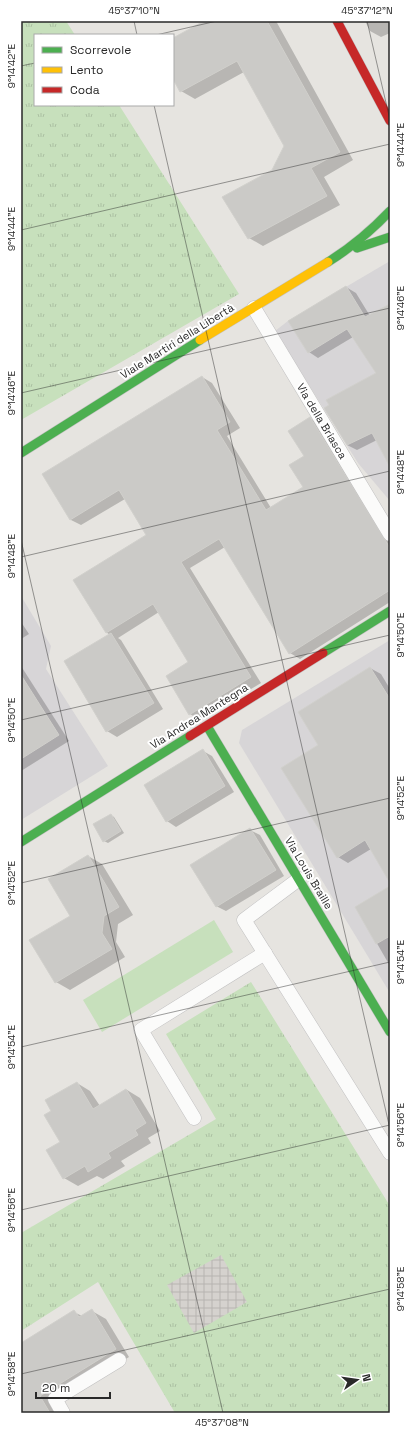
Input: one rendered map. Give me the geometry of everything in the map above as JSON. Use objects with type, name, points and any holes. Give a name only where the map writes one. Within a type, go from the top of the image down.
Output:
[{"type":"street","points":[[337,21],[390,121]]},
{"type":"street","name":"Viale Martiri della Libertà","points":[[21,453],[346,251],[371,231],[390,211]]},
{"type":"street","name":"Viale Martiri della Libertà","points":[[346,251],[390,237]]},
{"type":"street","name":"Via Andrea Mantegna","points":[[21,842],[390,611]]},
{"type":"street","name":"Via Louis Braille","points":[[207,726],[390,1032]]},
{"type":"lane","name":"Via della Briasca","points":[[254,308],[390,534]]},
{"type":"lane","points":[[299,879],[244,920],[390,1153]]},
{"type":"lane","points":[[194,1118],[141,1030],[265,953]]},
{"type":"lane","points":[[63,1413],[54,1399],[119,1360]]},
{"type":"shaded area","points":[[390,261],[390,501],[358,463],[275,331],[288,321]]},
{"type":"shaded area","points":[[21,596],[51,646],[46,669],[108,766],[21,820]]},
{"type":"shaded area","points":[[390,640],[390,993],[239,743],[242,730]]},
{"type":"shaded area","points":[[221,1255],[247,1302],[194,1333],[167,1285]]},
{"type":"green space","points":[[21,21],[66,21],[74,34],[34,34],[34,106],[120,106],[239,294],[21,420]]},
{"type":"green space","points":[[214,920],[233,952],[102,1032],[83,1000]]},
{"type":"green space","points":[[251,982],[390,1206],[390,1413],[175,1413],[98,1282],[21,1331],[21,1233],[216,1119],[166,1034]]},
{"type":"building","points":[[204,21],[267,21],[340,152],[311,168],[327,196],[248,239],[222,197],[272,170],[284,146],[237,61],[180,92],[174,81],[174,37]]},
{"type":"building","points":[[346,286],[365,317],[390,304],[390,467],[372,433],[347,445],[324,408],[329,405],[326,400],[376,373],[347,329],[308,353],[288,321]]},
{"type":"building","points":[[202,376],[230,422],[217,430],[266,510],[303,487],[289,465],[304,456],[288,431],[310,417],[390,548],[390,590],[289,654],[219,539],[181,562],[251,677],[189,715],[166,676],[188,662],[153,604],[106,633],[73,580],[146,535],[119,490],[70,520],[42,474]]},
{"type":"building","points":[[111,633],[154,703],[106,732],[64,661]]},
{"type":"building","points":[[370,667],[390,699],[390,883],[365,840],[337,858],[281,768],[318,745],[298,712]]},
{"type":"building","points":[[21,675],[59,735],[21,759]]},
{"type":"building","points":[[203,749],[225,786],[166,822],[144,785]]},
{"type":"building","points":[[111,814],[121,831],[103,842],[93,824]]},
{"type":"building","points":[[250,828],[276,870],[216,907],[190,865]]},
{"type":"building","points":[[88,855],[119,907],[104,916],[102,933],[112,949],[55,983],[29,940],[70,916],[48,879]]},
{"type":"building","points":[[390,886],[390,936],[376,944],[355,907]]},
{"type":"building","points":[[77,1082],[93,1109],[126,1089],[146,1123],[135,1130],[138,1135],[108,1153],[111,1158],[88,1172],[85,1166],[63,1179],[46,1150],[60,1142],[44,1115],[51,1111],[45,1100]]},
{"type":"building","points":[[92,1309],[116,1349],[40,1396],[50,1413],[21,1413],[21,1343],[74,1310],[79,1317]]},
{"type":"traffic: fast","points":[[328,262],[361,238],[390,211]]},
{"type":"traffic: fast","points":[[357,248],[390,237]]},
{"type":"traffic: fast","points":[[21,453],[200,340]]},
{"type":"traffic: fast","points":[[323,653],[390,611]]},
{"type":"traffic: fast","points":[[207,726],[390,1032]]},
{"type":"traffic: fast","points":[[21,842],[190,736]]},
{"type":"traffic: slow","points":[[200,340],[328,262]]},
{"type":"traffic: jam","points":[[337,21],[390,121]]},
{"type":"traffic: jam","points":[[190,736],[323,653]]}]
